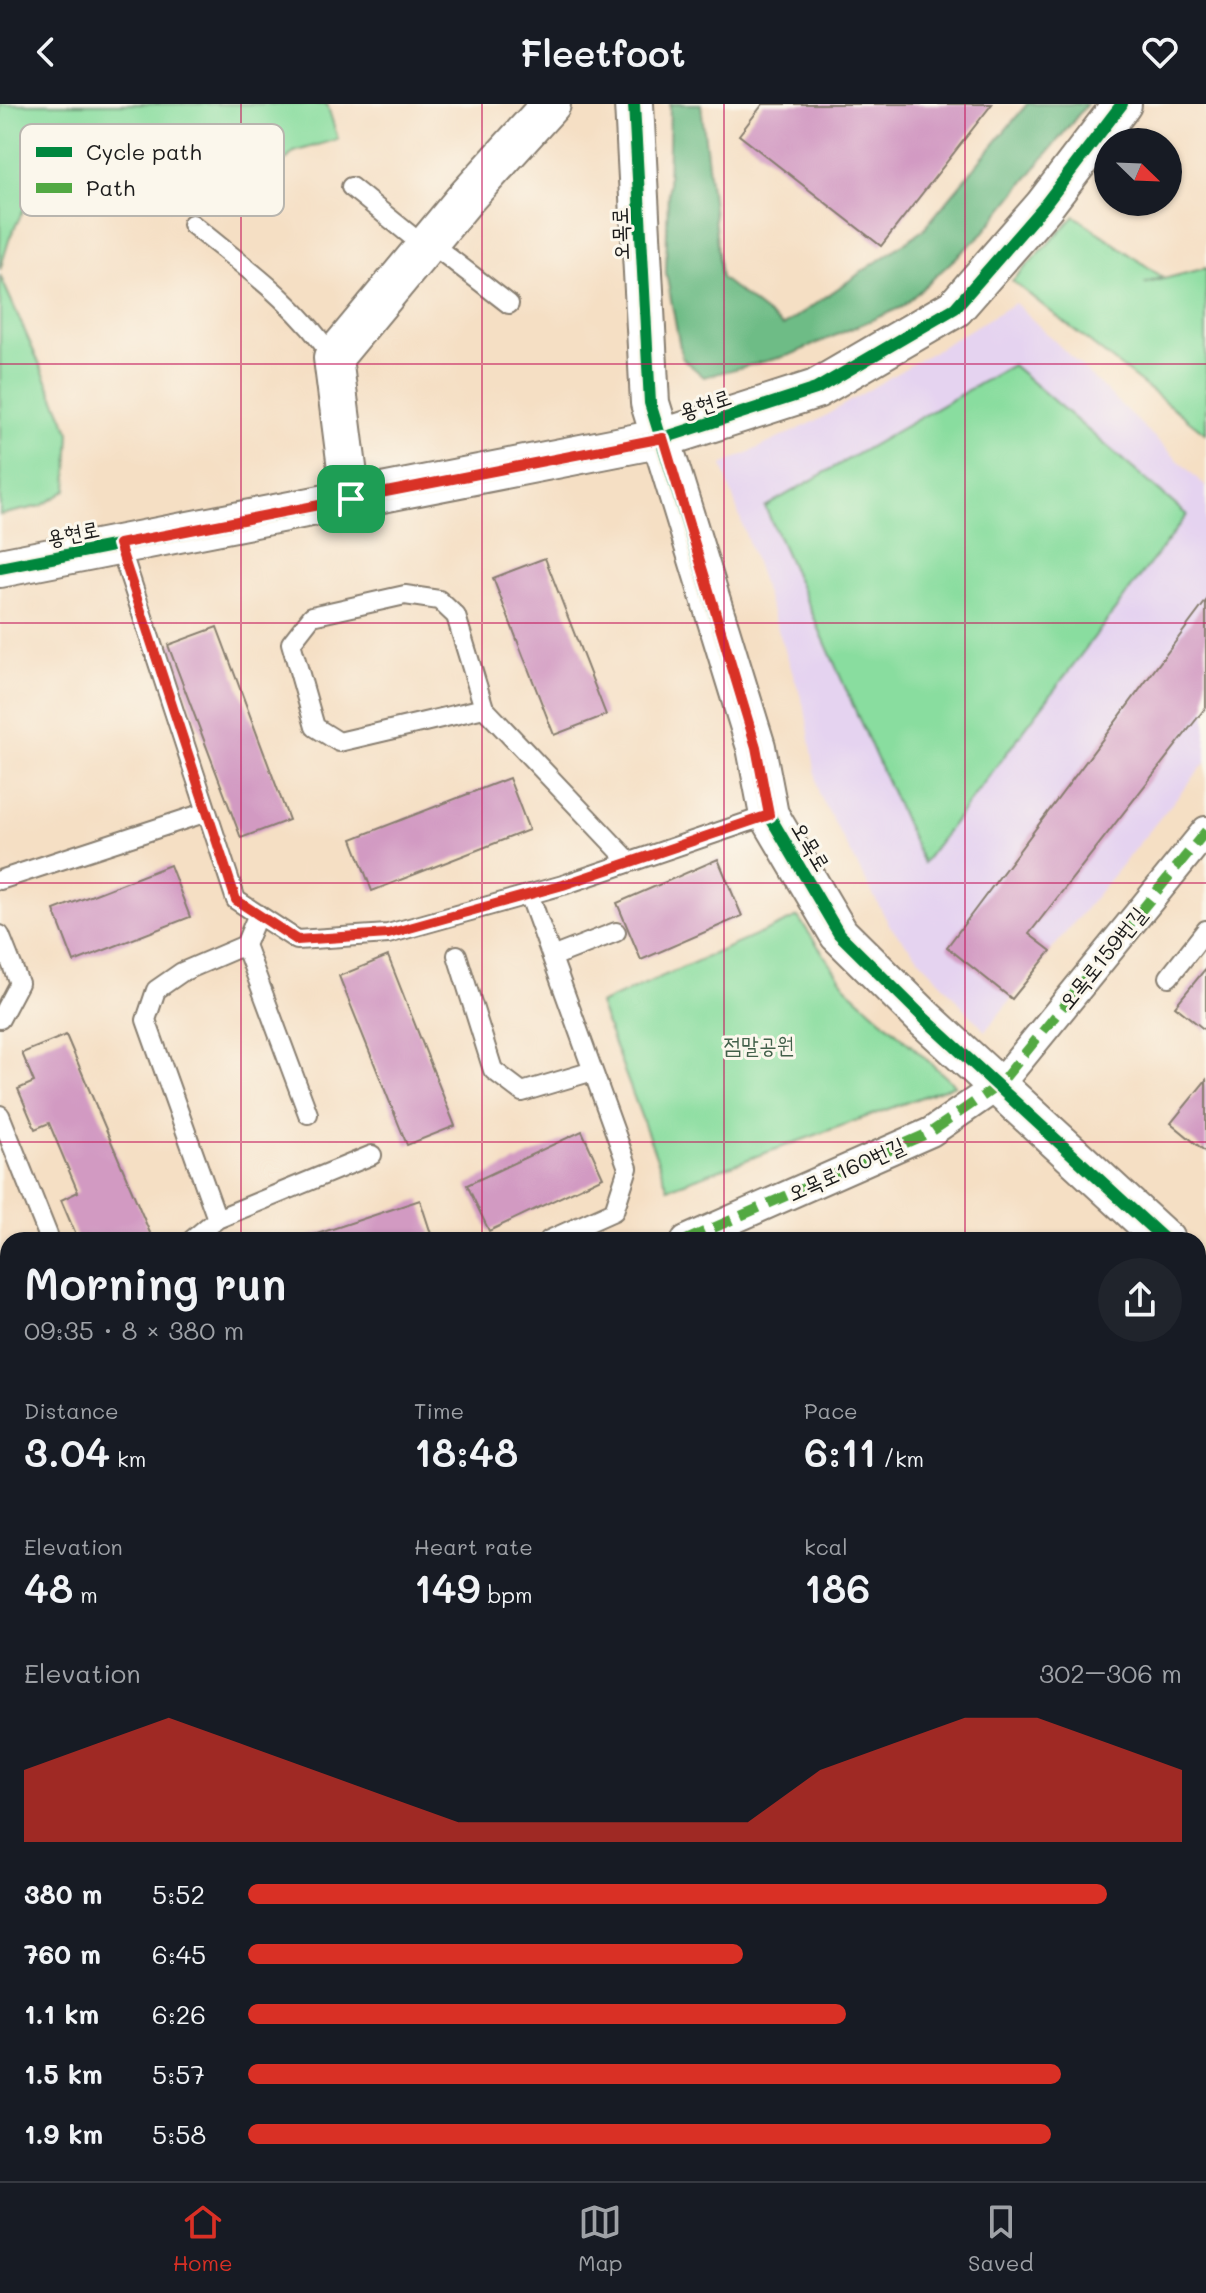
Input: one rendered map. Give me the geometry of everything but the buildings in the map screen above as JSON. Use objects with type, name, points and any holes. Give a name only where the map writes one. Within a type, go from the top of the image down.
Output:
[{"type":"street","points":[[351,499],[333,358],[427,244],[551,104]]},
{"type":"street","name":"오목로","points":[[634,104],[645,368],[650,403],[756,747],[769,815],[839,934],[1156,1232]]},
{"type":"street","name":"용현로","points":[[0,568],[663,438],[816,389],[955,308],[1044,206],[1122,104]]},
{"type":"street","name":"오목로159번길","points":[[999,1085],[1206,831]]},
{"type":"street","name":"오목로160번길","points":[[704,1232],[931,1132],[999,1085]]},
{"type":"lane","points":[[351,187],[509,304]]},
{"type":"lane","points":[[192,224],[285,299],[311,325],[333,358]]},
{"type":"lane","points":[[119,544],[236,900],[297,940],[373,935],[529,894],[769,815]]},
{"type":"lane","points":[[484,708],[339,742],[315,727],[291,643],[312,616],[405,595],[439,600],[456,616],[484,708],[630,862]]},
{"type":"lane","points":[[0,880],[207,812]]},
{"type":"lane","points":[[529,894],[628,1168],[614,1211],[567,1232]]},
{"type":"lane","points":[[258,914],[245,945],[308,1114]]},
{"type":"lane","points":[[1169,977],[1206,930]]},
{"type":"lane","points":[[552,957],[616,932]]},
{"type":"lane","points":[[0,935],[19,983],[0,1019]]},
{"type":"lane","points":[[217,1219],[146,1020],[156,990],[182,972],[245,945]]},
{"type":"lane","points":[[457,955],[493,1070],[522,1092],[593,1071]]},
{"type":"lane","points":[[0,1115],[47,1232]]},
{"type":"lane","points":[[202,1232],[217,1219],[372,1155]]},
{"type":"shaded area","points":[[1015,303],[1206,487],[1206,762],[985,1031],[890,926],[819,794],[805,709],[722,465],[818,420]]},
{"type":"green space","points":[[0,104],[327,104],[338,139],[294,152],[284,162],[284,124],[20,124],[20,216],[0,270]]},
{"type":"green space","points":[[670,104],[701,104],[721,278],[783,326],[923,230],[1027,104],[1087,104],[984,232],[902,307],[790,355],[704,377],[682,358],[666,273]]},
{"type":"green space","points":[[1075,216],[1162,277],[1144,284],[1206,268],[1206,434],[1012,281]]},
{"type":"green space","points":[[0,275],[70,433],[67,490],[41,506],[0,515]]},
{"type":"green space","points":[[1012,365],[1187,515],[923,863],[765,507]]},
{"type":"green space","name":"점말공원","points":[[798,917],[847,988],[955,1085],[668,1188],[599,1004]]},
{"type":"marked path","points":[[704,1232],[931,1132],[999,1085],[1206,831]]},
{"type":"cycle path","points":[[634,104],[650,403],[756,747],[769,815],[839,934],[925,1019],[1156,1232]]},
{"type":"cycle path","points":[[0,568],[663,438],[816,389],[955,308],[1044,206],[1122,104]]},
{"type":"route","points":[[663,438],[756,747],[769,815],[563,885],[388,934],[297,940],[236,900],[119,544],[351,499],[663,438]]}]
